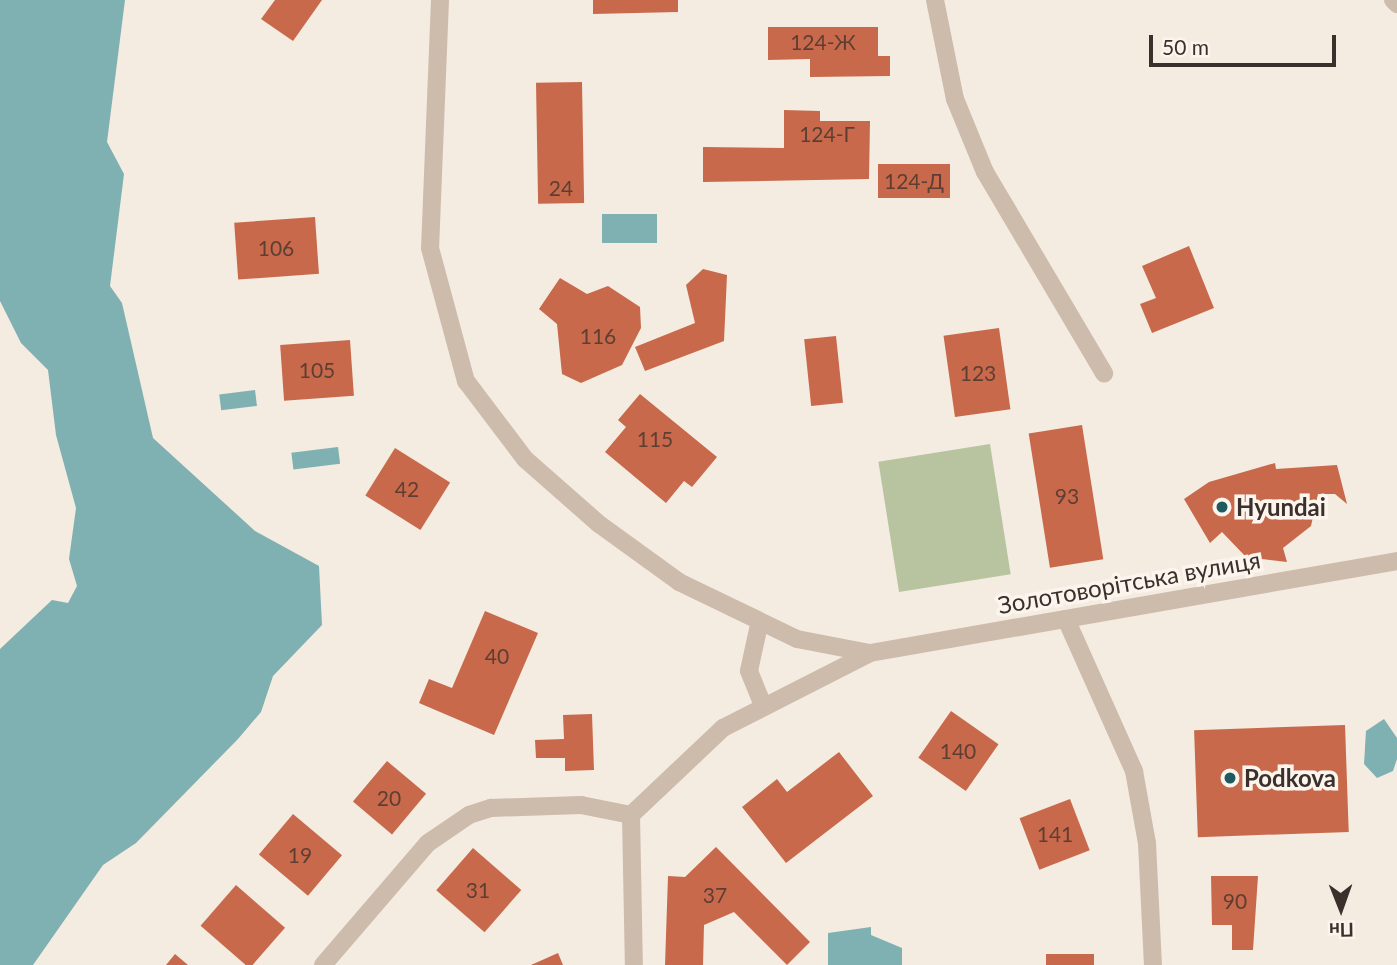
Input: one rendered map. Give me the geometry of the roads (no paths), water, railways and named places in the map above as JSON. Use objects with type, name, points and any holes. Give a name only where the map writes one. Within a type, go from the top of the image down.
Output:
[{"type":"street","name":"Золотоворітська вулиця","points":[[440,0],[430,248],[466,381],[503,435],[599,524],[679,582],[759,625],[821,646],[870,653]]},
{"type":"street","points":[[935,0],[955,99],[985,172],[1104,373]]},
{"type":"street","points":[[1393,0],[1397,4]]},
{"type":"street","name":"Золотоворітська вулиця","points":[[631,815],[713,735],[762,703],[870,653],[1397,561]]},
{"type":"street","points":[[1066,619],[1134,771],[1147,842],[1153,965]]},
{"type":"street","points":[[759,625],[749,671],[762,703]]},
{"type":"street","points":[[323,965],[428,843],[469,815],[491,808],[581,805],[631,815],[634,965]]},
{"type":"water","points":[[0,0],[125,0],[107,142],[124,174],[110,286],[122,303],[153,438],[255,531],[319,566],[322,625],[273,676],[261,712],[238,739],[136,843],[103,865],[33,965],[0,965],[0,649],[52,600],[68,603],[77,586],[69,559],[76,508],[56,435],[48,370],[21,343],[0,301]]},
{"type":"water","points":[[602,214],[657,214],[657,243],[602,243]]},
{"type":"water","points":[[255,390],[257,406],[221,410],[219,394]]},
{"type":"water","points":[[338,447],[340,464],[293,470],[291,453]]},
{"type":"water","points":[[1384,719],[1397,738],[1397,759],[1393,771],[1377,778],[1364,764],[1366,731]]},
{"type":"water","points":[[871,927],[871,935],[902,948],[902,965],[828,965],[828,933]]},
{"type":"place","name":"Hyundai","points":[[1222,507]]},
{"type":"place","name":"Podkova","points":[[1230,778]]}]
